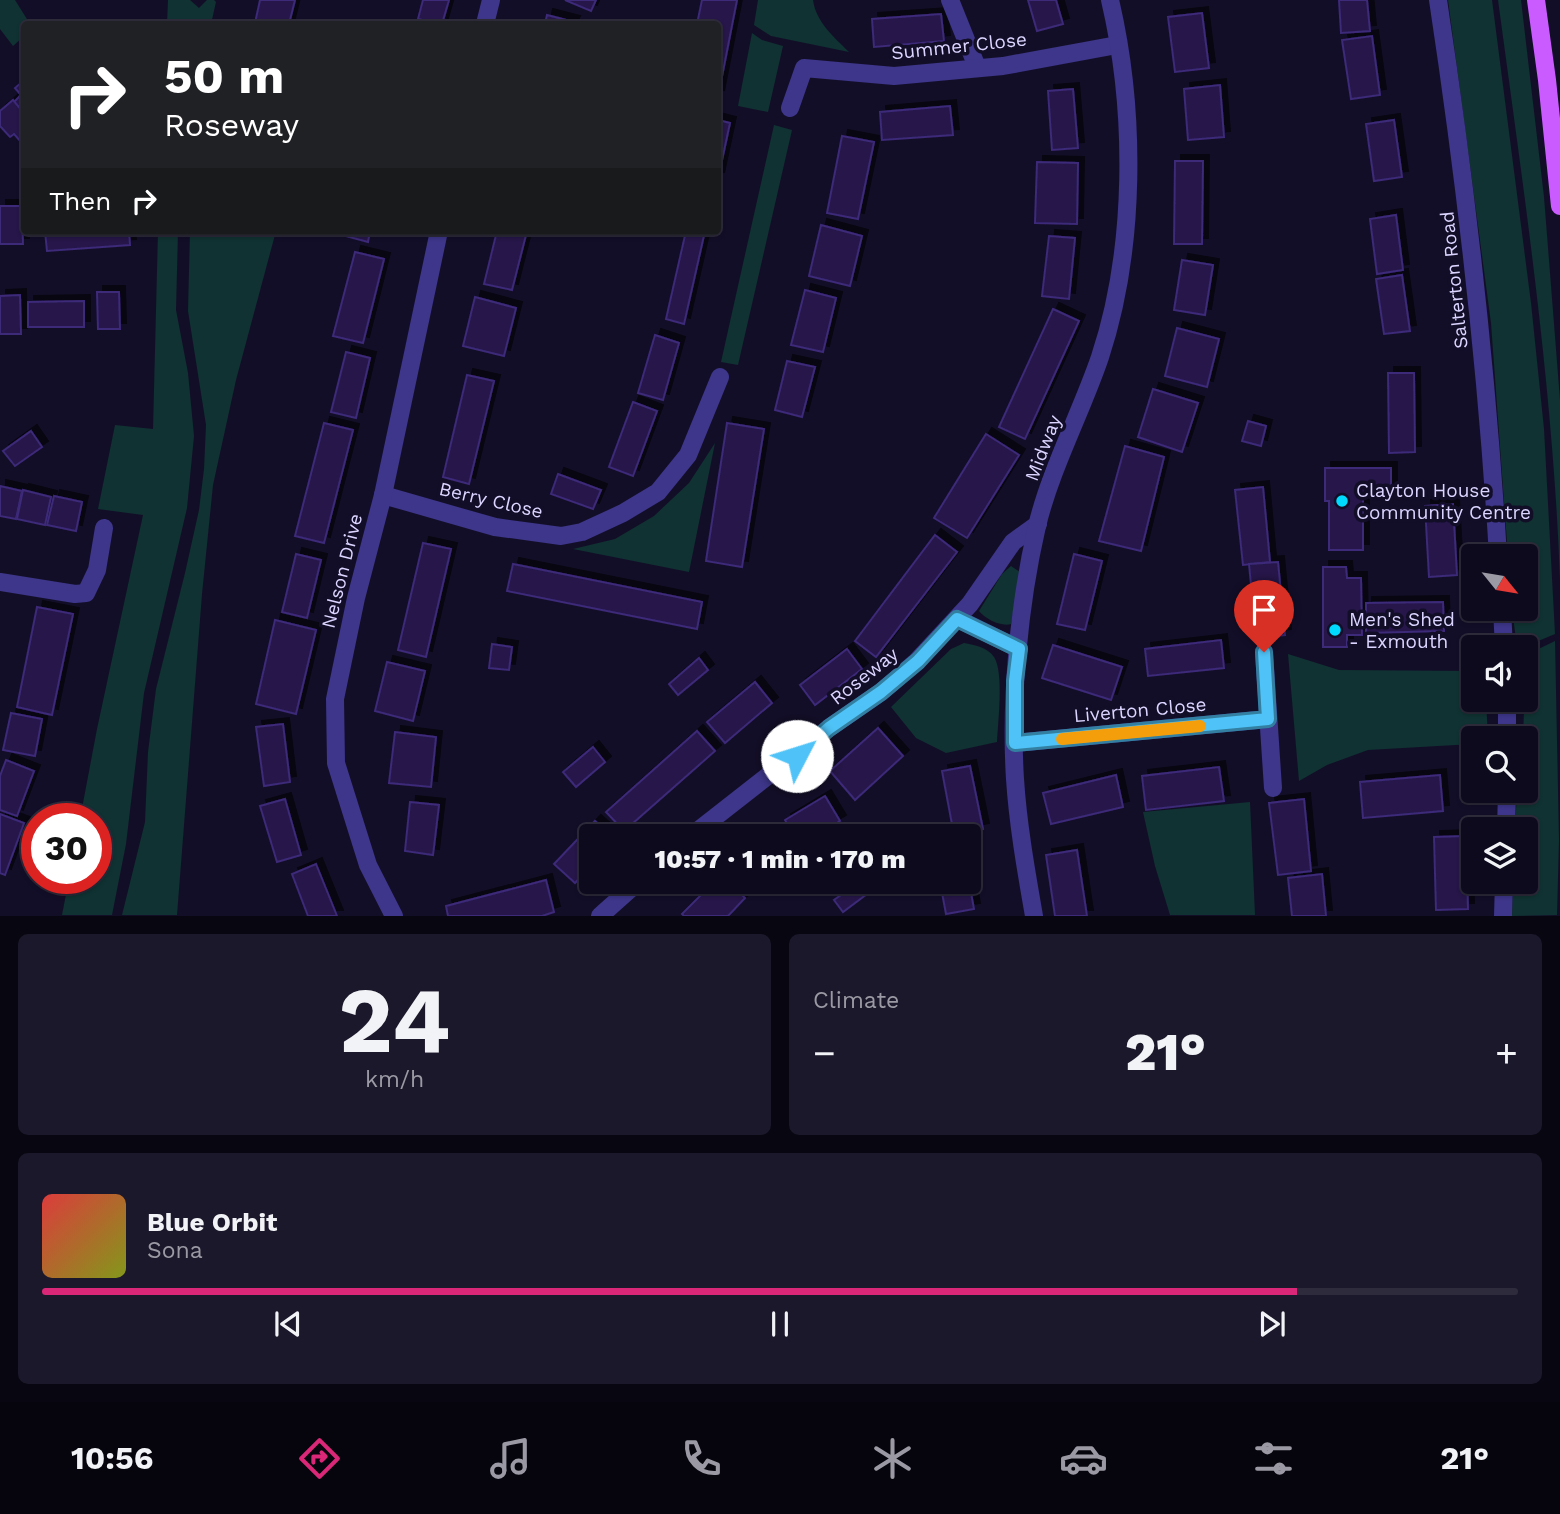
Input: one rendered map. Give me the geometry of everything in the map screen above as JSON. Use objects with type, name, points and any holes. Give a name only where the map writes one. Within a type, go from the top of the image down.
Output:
[{"type":"main road","points":[[1536,0],[1560,206]]},
{"type":"street","points":[[486,21],[491,0]]},
{"type":"street","points":[[950,0],[977,67]]},
{"type":"street","name":"Midway","points":[[1034,915],[1022,848],[1015,778],[1015,681],[1024,601],[1038,524],[1100,357],[1120,280],[1127,164],[1125,87],[1110,0]]},
{"type":"street","name":"Salterton Road","points":[[1438,0],[1466,188],[1482,335],[1497,544]]},
{"type":"street","name":"Summer Close","points":[[790,108],[804,68],[894,76],[1003,66],[1117,45]]},
{"type":"street","name":"Nelson Drive","points":[[394,915],[368,865],[336,764],[335,699],[356,598],[383,495],[438,235]]},
{"type":"street","name":"Berry Close","points":[[383,495],[495,527],[561,536],[582,531],[623,513],[657,492],[688,455],[720,377]]},
{"type":"street","name":"Roseway","points":[[706,824],[918,661],[957,619],[1013,542],[1038,524]]},
{"type":"street","points":[[0,582],[75,594],[86,593],[97,570],[104,528]]},
{"type":"street","points":[[957,619],[1019,649]]},
{"type":"street","points":[[1264,652],[1273,788]]},
{"type":"street","name":"Liverton Close","points":[[1015,743],[1268,719]]},
{"type":"street","points":[[600,915],[624,894]]},
{"type":"street","points":[[1503,915],[1504,894]]},
{"type":"green space","points":[[0,0],[15,0],[28,21],[21,21],[21,39],[13,46],[0,29]]},
{"type":"green space","points":[[168,0],[190,0],[199,8],[207,0],[216,2],[212,21],[167,21]]},
{"type":"green space","points":[[758,0],[813,0],[822,22],[849,52],[771,36],[754,25]]},
{"type":"green space","points":[[1448,0],[1492,0],[1531,303],[1544,429],[1555,634],[1538,641],[1538,635],[1515,635],[1514,621],[1538,621],[1538,544],[1507,544],[1491,323]]},
{"type":"green space","points":[[1498,0],[1521,0],[1544,197],[1560,400],[1560,580],[1544,362]]},
{"type":"green space","points":[[752,33],[762,40],[783,46],[768,112],[738,106]]},
{"type":"green space","points":[[774,125],[792,130],[738,365],[721,362]]},
{"type":"green space","points":[[158,235],[178,235],[176,310],[188,373],[194,436],[187,508],[144,693],[126,844],[112,915],[62,915],[66,894],[112,894],[112,803],[83,803],[143,515],[98,509],[115,425],[153,429]]},
{"type":"green space","points":[[190,235],[275,235],[236,380],[213,485],[177,915],[122,915],[145,822],[148,752],[156,689],[199,510],[204,469],[206,425],[188,311]]},
{"type":"green space","points":[[715,443],[689,572],[573,549],[615,539],[654,516],[689,483]]},
{"type":"green space","points":[[1011,566],[1020,572],[1011,624],[1003,624],[989,619],[979,611],[1002,574]]},
{"type":"green space","points":[[1555,641],[1559,840],[1557,915],[1512,916],[1513,894],[1538,894],[1538,817],[1516,817],[1516,803],[1538,803],[1538,726],[1523,726],[1524,712],[1538,712],[1538,649]]},
{"type":"green space","points":[[964,643],[988,651],[997,664],[1000,698],[997,742],[946,753],[916,738],[891,707],[951,649]]},
{"type":"green space","points":[[1288,654],[1339,670],[1461,671],[1461,712],[1487,712],[1487,726],[1461,726],[1461,745],[1368,750],[1327,765],[1299,781]]},
{"type":"green space","points":[[1250,802],[1255,915],[1170,915],[1143,812]]},
{"type":"building","points":[[260,0],[295,0],[290,21],[255,21]]},
{"type":"building","points":[[423,0],[449,0],[443,21],[418,19]]},
{"type":"building","points":[[565,0],[596,0],[591,11]]},
{"type":"building","points":[[702,0],[737,0],[721,82],[721,21],[698,21]]},
{"type":"building","points":[[1028,0],[1056,0],[1063,24],[1037,31]]},
{"type":"building","points":[[1339,0],[1367,0],[1370,31],[1341,33]]},
{"type":"building","points":[[1202,13],[1209,68],[1175,72],[1168,17]]},
{"type":"building","points":[[941,14],[944,41],[874,47],[872,19]]},
{"type":"building","points":[[547,15],[570,21],[546,21]]},
{"type":"building","points":[[1372,36],[1380,95],[1351,99],[1342,40]]},
{"type":"building","points":[[21,83],[21,95],[15,88]]},
{"type":"building","points":[[1220,85],[1224,137],[1188,140],[1184,89]]},
{"type":"building","points":[[1073,89],[1078,148],[1052,150],[1048,91]]},
{"type":"building","points":[[21,95],[21,110],[14,102]]},
{"type":"building","points":[[13,100],[21,109],[21,142],[14,134],[10,137],[0,126],[0,111]]},
{"type":"building","points":[[950,106],[953,135],[882,140],[880,112]]},
{"type":"building","points":[[1394,120],[1402,177],[1374,181],[1366,124]]},
{"type":"building","points":[[721,121],[730,123],[721,165]]},
{"type":"building","points":[[842,136],[874,142],[858,219],[827,213]]},
{"type":"building","points":[[1175,161],[1203,161],[1202,244],[1174,244]]},
{"type":"building","points":[[1037,162],[1078,163],[1077,224],[1035,223]]},
{"type":"building","points":[[0,206],[21,206],[23,244],[0,244]]},
{"type":"building","points":[[1396,215],[1403,270],[1377,274],[1370,219]]},
{"type":"building","points":[[821,225],[862,236],[850,286],[809,276]]},
{"type":"building","points":[[45,235],[129,235],[130,245],[47,251]]},
{"type":"building","points":[[342,235],[369,235],[368,242]]},
{"type":"building","points":[[496,235],[526,235],[512,290],[484,284]]},
{"type":"building","points":[[685,235],[704,235],[684,324],[666,319]]},
{"type":"building","points":[[1049,236],[1075,238],[1069,299],[1042,296]]},
{"type":"building","points":[[355,252],[384,259],[363,343],[333,336]]},
{"type":"building","points":[[1182,260],[1213,265],[1205,315],[1174,310]]},
{"type":"building","points":[[1402,275],[1410,331],[1384,334],[1376,279]]},
{"type":"building","points":[[805,290],[836,298],[823,352],[791,345]]},
{"type":"building","points":[[97,292],[119,292],[120,329],[98,329]]},
{"type":"building","points":[[20,295],[21,334],[0,334],[0,296]]},
{"type":"building","points":[[475,297],[516,308],[504,356],[463,346]]},
{"type":"building","points":[[84,301],[84,327],[28,327],[28,302]]},
{"type":"building","points":[[1053,309],[1079,321],[1025,439],[999,427]]},
{"type":"building","points":[[1177,328],[1219,339],[1207,387],[1165,376]]},
{"type":"building","points":[[655,335],[679,343],[663,400],[638,393]]},
{"type":"building","points":[[346,352],[370,358],[356,418],[331,412]]},
{"type":"building","points":[[787,361],[815,367],[802,417],[775,410]]},
{"type":"building","points":[[1388,373],[1414,373],[1415,452],[1389,453]]},
{"type":"building","points":[[467,375],[494,381],[469,484],[443,477]]},
{"type":"building","points":[[1153,389],[1198,403],[1182,452],[1138,437]]},
{"type":"building","points":[[633,402],[657,411],[633,476],[609,467]]},
{"type":"building","points":[[1248,421],[1266,426],[1261,446],[1242,441]]},
{"type":"building","points":[[324,423],[353,430],[324,543],[295,536]]},
{"type":"building","points":[[727,423],[764,429],[742,567],[706,561]]},
{"type":"building","points":[[31,431],[42,447],[15,466],[3,451]]},
{"type":"building","points":[[986,434],[1019,455],[967,538],[934,518]]},
{"type":"building","points":[[1125,446],[1164,457],[1141,551],[1099,541]]},
{"type":"building","points":[[1325,468],[1391,468],[1391,494],[1363,494],[1363,550],[1329,550],[1329,501],[1325,501]]},
{"type":"building","points":[[558,474],[601,490],[593,509],[551,494]]},
{"type":"building","points":[[0,486],[22,491],[16,519],[0,516]]},
{"type":"building","points":[[1263,487],[1270,562],[1243,565],[1235,490]]},
{"type":"building","points":[[23,490],[51,497],[45,525],[17,519]]},
{"type":"building","points":[[54,496],[82,502],[76,531],[47,525]]},
{"type":"building","points":[[1453,504],[1457,575],[1429,577],[1425,506]]},
{"type":"building","points":[[935,535],[957,552],[876,657],[855,641]]},
{"type":"building","points":[[423,543],[451,549],[426,657],[398,650]]},
{"type":"building","points":[[296,554],[321,560],[307,618],[282,612]]},
{"type":"building","points":[[1074,554],[1102,561],[1085,630],[1057,624]]},
{"type":"building","points":[[1278,562],[1285,635],[1256,638],[1249,564]]},
{"type":"building","points":[[513,564],[702,602],[697,629],[507,591]]},
{"type":"building","points":[[1323,567],[1346,567],[1347,578],[1361,578],[1362,635],[1347,635],[1347,647],[1323,647]]},
{"type":"building","points":[[1443,602],[1444,631],[1366,633],[1366,603]]},
{"type":"building","points":[[37,607],[73,614],[52,715],[17,707]]},
{"type":"building","points":[[275,620],[316,630],[296,714],[256,704]]},
{"type":"building","points":[[1221,640],[1224,668],[1148,676],[1145,649]]},
{"type":"building","points":[[492,644],[512,647],[509,670],[489,668]]},
{"type":"building","points":[[1053,645],[1122,667],[1111,700],[1042,678]]},
{"type":"building","points":[[847,649],[862,669],[815,705],[800,685]]},
{"type":"building","points":[[699,658],[708,670],[678,695],[669,684]]},
{"type":"building","points":[[387,662],[425,671],[413,721],[375,711]]},
{"type":"building","points":[[755,682],[772,703],[725,743],[707,722]]},
{"type":"building","points":[[11,713],[42,719],[35,756],[3,750]]},
{"type":"building","points":[[283,724],[290,782],[264,786],[256,727]]},
{"type":"building","points":[[878,728],[903,756],[855,800],[830,771]]},
{"type":"building","points":[[697,731],[715,751],[632,824],[617,824],[606,812]]},
{"type":"building","points":[[395,732],[436,737],[431,787],[389,783]]},
{"type":"building","points":[[593,747],[605,762],[576,787],[563,772]]},
{"type":"building","points":[[6,760],[34,771],[17,816],[0,810],[0,776]]},
{"type":"building","points":[[970,766],[983,829],[981,824],[952,824],[942,771]]},
{"type":"building","points":[[1219,767],[1224,801],[1146,810],[1142,776]]},
{"type":"building","points":[[1116,775],[1123,807],[1051,824],[1043,793]]},
{"type":"building","points":[[1440,775],[1443,811],[1363,818],[1360,782]]},
{"type":"building","points":[[825,796],[840,821],[835,824],[788,824],[785,820]]},
{"type":"building","points":[[285,799],[301,855],[277,862],[260,806]]},
{"type":"building","points":[[1304,799],[1311,871],[1278,875],[1269,803]]},
{"type":"building","points":[[410,802],[439,805],[433,855],[405,851]]},
{"type":"building","points":[[0,814],[21,822],[21,831],[5,875],[0,873]]},
{"type":"building","points":[[1461,836],[1461,894],[1468,894],[1468,909],[1436,910],[1434,837]]},
{"type":"building","points":[[579,838],[579,879],[575,883],[554,864]]},
{"type":"building","points":[[1077,850],[1087,916],[1055,916],[1046,855]]},
{"type":"building","points":[[316,864],[337,916],[308,916],[292,874]]},
{"type":"building","points":[[1322,874],[1326,916],[1292,916],[1288,878]]},
{"type":"building","points":[[546,880],[554,912],[542,916],[448,916],[446,906]]},
{"type":"building","points":[[702,894],[741,894],[745,898],[728,916],[682,914]]},
{"type":"building","points":[[842,894],[867,894],[843,912],[834,900]]},
{"type":"building","points":[[942,894],[971,894],[974,909],[946,914]]},
{"type":"slow traffic","points":[[1062,739],[1200,726]]},
{"type":"place","name":"Clayton House Community Centre","points":[[1342,501]]},
{"type":"place","name":"Men's Shed - Exmouth","points":[[1335,630]]},
{"type":"route","points":[[797,756],[829,728],[881,692],[918,661],[957,619],[1019,649],[1015,681],[1015,743],[1268,719],[1264,652]]}]
